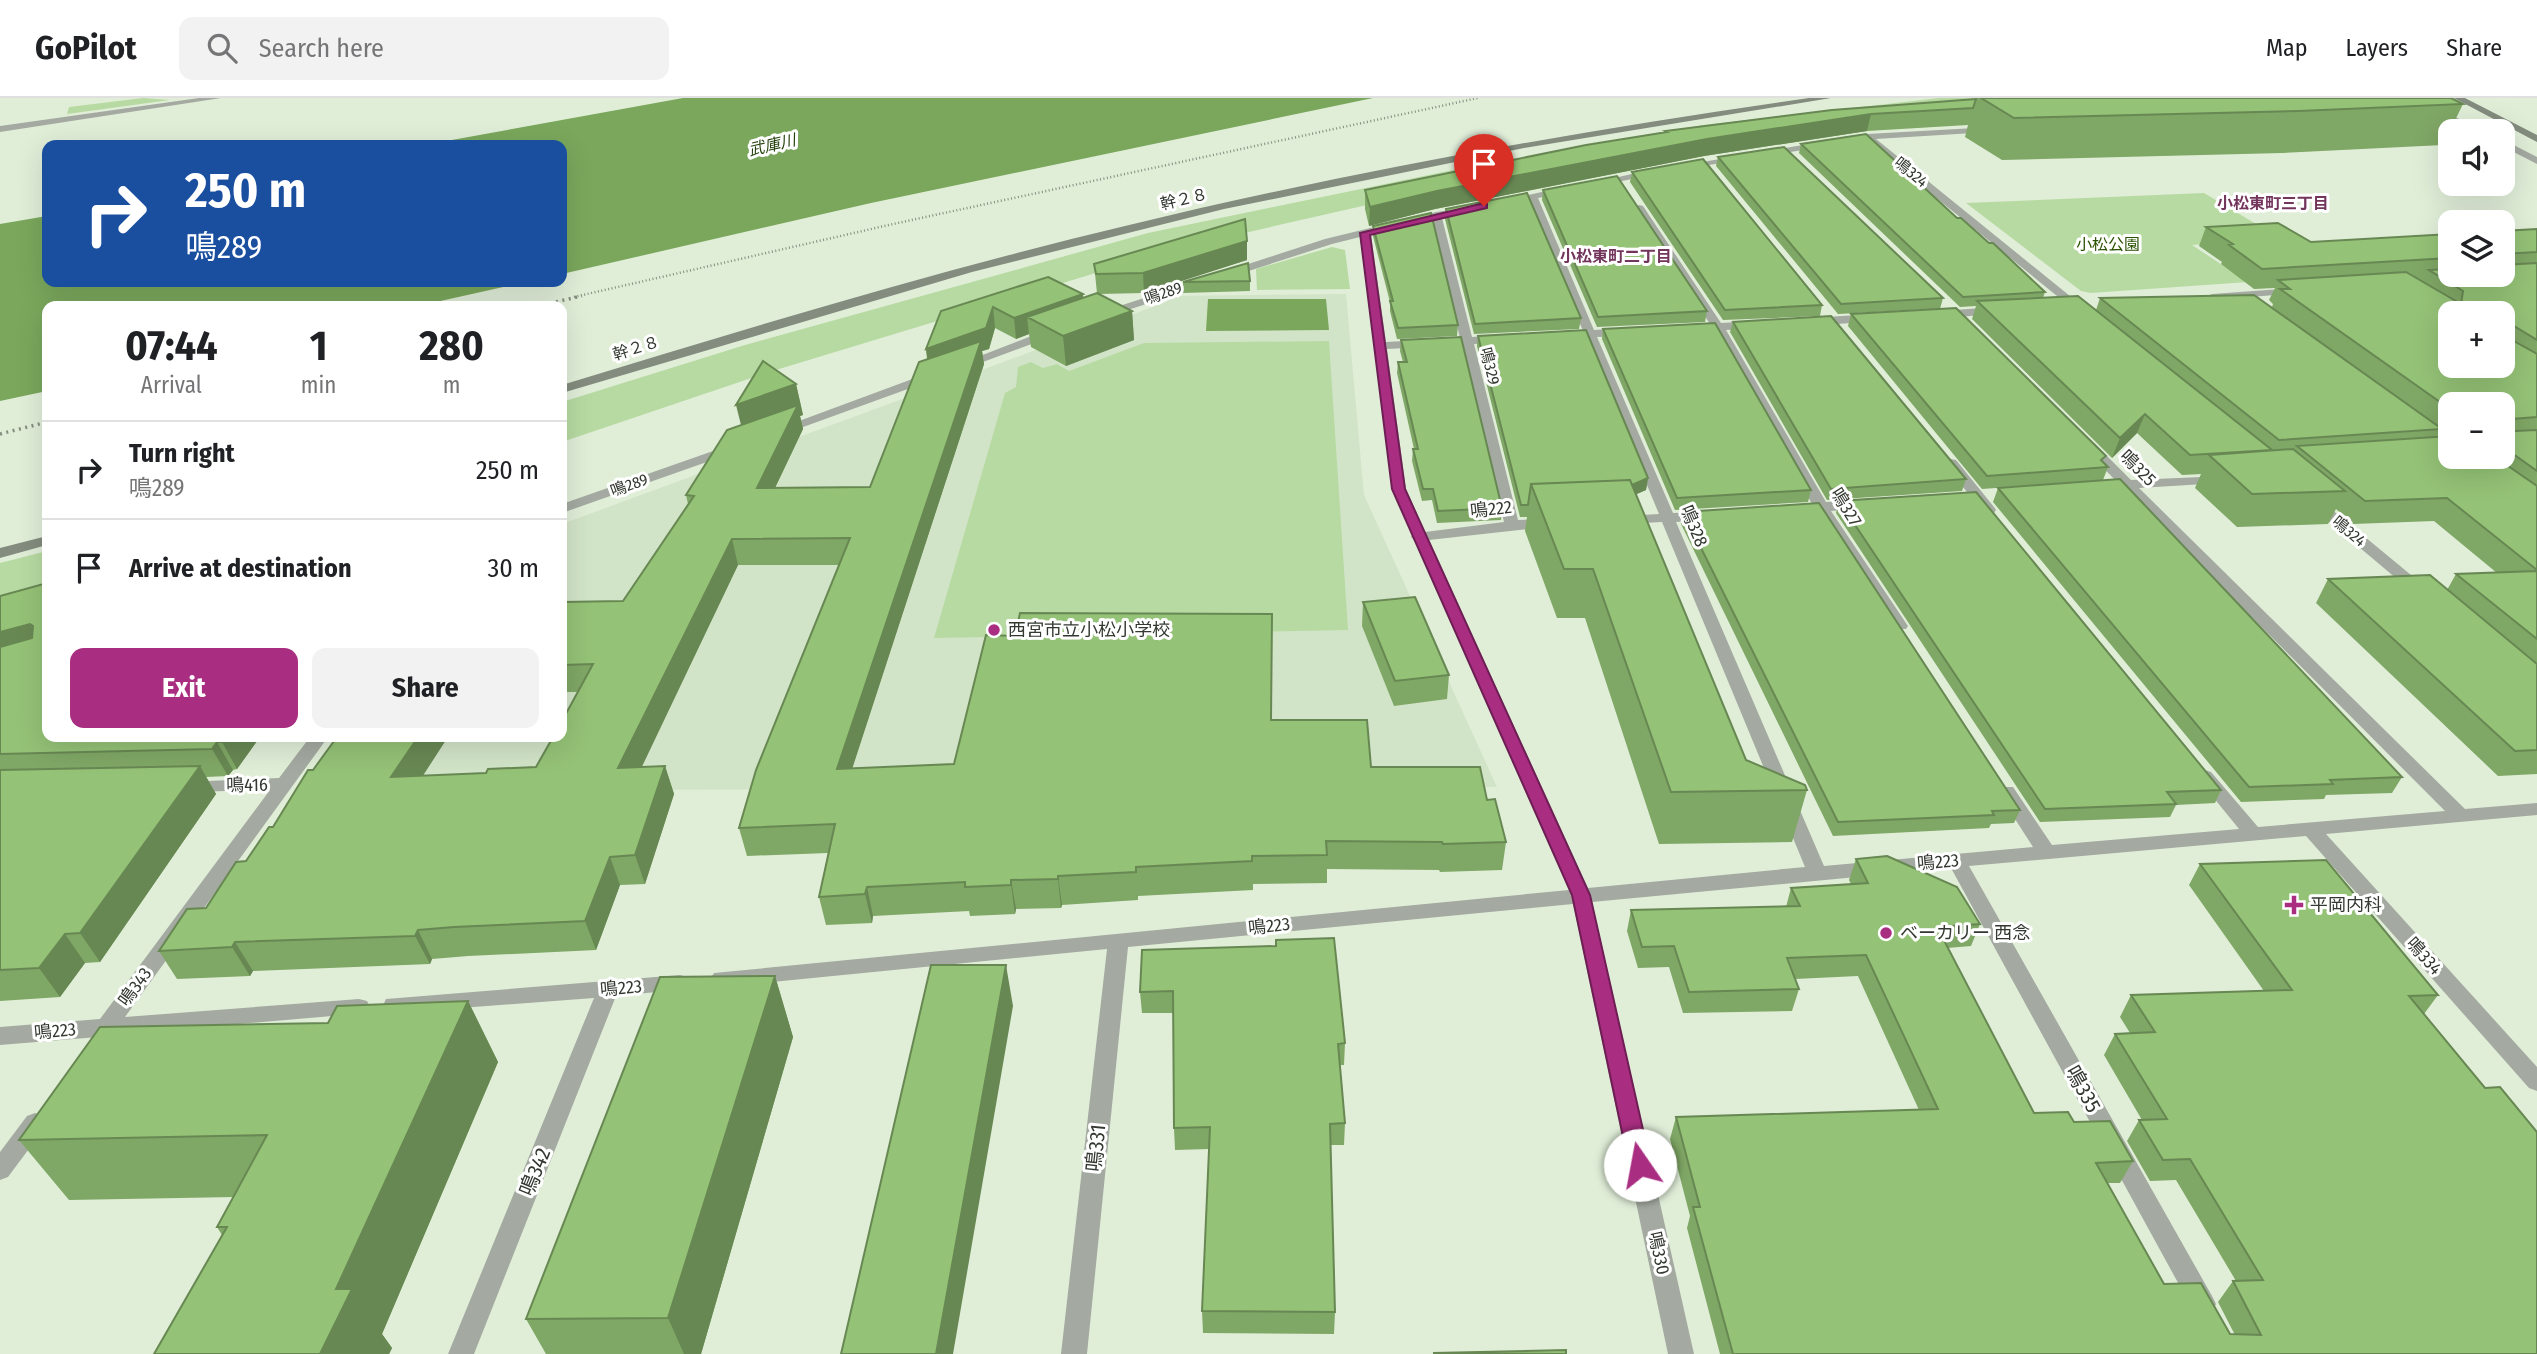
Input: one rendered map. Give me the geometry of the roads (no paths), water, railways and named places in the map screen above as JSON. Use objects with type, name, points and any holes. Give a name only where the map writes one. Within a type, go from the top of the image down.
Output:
[{"type":"street","points":[[0,129],[217,98]]},
{"type":"street","name":"幹２８","points":[[567,387],[756,330],[1027,254],[1269,196],[1488,151],[1827,98]]},
{"type":"street","points":[[2458,98],[2537,139]]},
{"type":"street","points":[[2416,117],[2443,115],[2452,119]]},
{"type":"street","name":"鳴289","points":[[1084,321],[1162,293],[1329,241],[1436,215],[1619,178],[1791,154],[1867,137],[1997,129]]},
{"type":"street","name":"鳴324","points":[[1867,137],[2077,307]]},
{"type":"street","points":[[2515,149],[2537,161]]},
{"type":"street","name":"鳴327","points":[[1619,178],[1718,327],[1822,508],[1905,634]]},
{"type":"street","name":"鳴328","points":[[1532,196],[1670,518],[1817,873]]},
{"type":"street","name":"鳴329","points":[[1436,215],[1512,525]]},
{"type":"street","name":"鳴330","points":[[1365,233],[1399,489],[1418,537],[1581,895],[1681,1354]]},
{"type":"street","points":[[2200,298],[2312,290]]},
{"type":"street","points":[[2240,295],[2262,311]]},
{"type":"street","points":[[2064,308],[2077,307],[2089,311]]},
{"type":"street","points":[[1929,315],[1951,309],[2010,311]]},
{"type":"street","points":[[1951,309],[1975,333]]},
{"type":"street","points":[[1796,323],[1889,317]]},
{"type":"street","points":[[1680,329],[1770,324]]},
{"type":"street","points":[[761,438],[1058,330]]},
{"type":"street","points":[[1549,336],[1641,331]]},
{"type":"street","points":[[1381,346],[1507,339]]},
{"type":"street","name":"鳴325","points":[[2080,437],[2461,816]]},
{"type":"street","name":"鳴289","points":[[567,507],[748,442]]},
{"type":"street","points":[[1943,454],[2002,527]]},
{"type":"street","points":[[2100,486],[2230,478]]},
{"type":"street","name":"鳴324","points":[[2303,492],[2431,599]]},
{"type":"street","points":[[1781,510],[1874,503]]},
{"type":"street","points":[[1604,521],[1725,514]]},
{"type":"street","name":"鳴222","points":[[1418,537],[1512,525],[1565,523]]},
{"type":"street","points":[[0,552],[42,541]]},
{"type":"street","name":"鳴343","points":[[90,1048],[315,742]]},
{"type":"street","points":[[2193,761],[2253,835]]},
{"type":"street","points":[[2001,783],[2046,852]]},
{"type":"street","name":"鳴416","points":[[176,786],[284,784]]},
{"type":"street","name":"鳴223","points":[[0,1036],[608,989],[1956,860],[2537,809]]},
{"type":"street","name":"鳴334","points":[[2311,830],[2537,1082]]},
{"type":"street","name":"鳴335","points":[[1956,860],[2210,1318]]},
{"type":"street","name":"鳴331","points":[[1074,1354],[1118,942]]},
{"type":"street","name":"鳴342","points":[[461,1354],[608,989]]},
{"type":"street","points":[[0,1170],[49,1103]]},
{"type":"water","name":"武庫川","points":[[683,98],[1373,98],[871,203],[567,273],[567,140],[452,140]]},
{"type":"water","points":[[42,217],[42,287],[504,287],[440,301],[42,301],[42,392],[0,401],[0,224]]},
{"type":"water","points":[[1208,299],[1326,299],[1329,330],[1206,331]]},
{"type":"place","name":"西宮市立小松小学校","points":[[994,630]]},
{"type":"place","name":"平岡内科","points":[[2294,905]]},
{"type":"place","name":"ベーカリー 西念","points":[[1886,933]]},
{"type":"district","name":"小松東町三丁目","points":[[2273,203]]},
{"type":"district","name":"小松東町二丁目","points":[[1616,256]]},
{"type":"park label","name":"小松公園","points":[[2108,244]]}]
